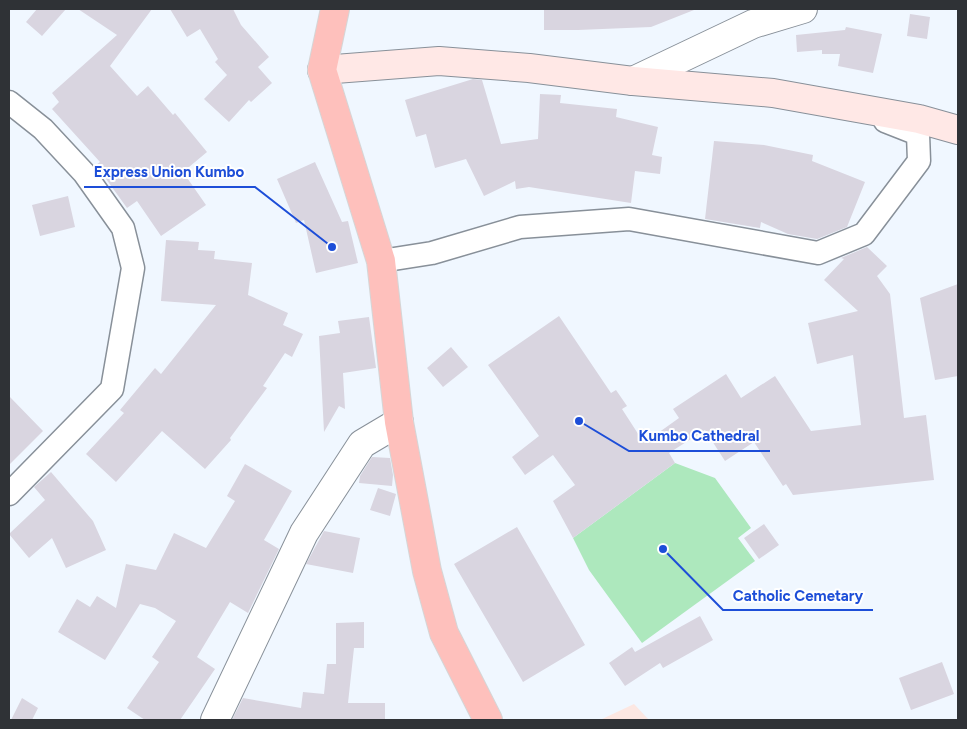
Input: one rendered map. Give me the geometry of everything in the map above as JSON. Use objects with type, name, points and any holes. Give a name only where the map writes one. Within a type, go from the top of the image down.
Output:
[{"type":"highway","points":[[335,9],[322,70],[380,261],[399,422],[427,571],[444,633],[488,720]]},
{"type":"main road","points":[[322,70],[439,61],[529,68],[633,81],[773,93],[861,111],[919,119],[958,130]]},
{"type":"street","points":[[633,81],[753,24],[803,9]]},
{"type":"street","points":[[9,102],[43,130],[84,173],[123,228],[133,268],[112,389],[9,494]]},
{"type":"street","points":[[380,261],[432,253],[520,227],[629,220],[818,253],[864,234],[918,161],[918,134],[861,111]]},
{"type":"street","points":[[215,720],[304,533],[362,444],[399,422]]},
{"type":"shaded area","points":[[634,704],[649,720],[600,720]]},
{"type":"green space","points":[[675,463],[715,478],[751,528],[738,538],[755,561],[642,643],[589,570],[573,538]]},
{"type":"building","points":[[37,9],[66,9],[42,36],[26,22]]},
{"type":"building","points":[[78,9],[152,9],[110,66],[137,96],[148,86],[173,115],[175,113],[207,152],[183,172],[206,205],[161,236],[137,201],[127,208],[96,165],[100,162],[52,109],[59,102],[52,93],[117,35]]},
{"type":"building","points":[[170,9],[233,9],[241,25],[269,57],[258,67],[272,83],[251,102],[249,100],[229,122],[204,99],[227,75],[215,62],[218,59],[200,29],[187,37]]},
{"type":"building","points":[[544,9],[694,10],[651,27],[544,30]]},
{"type":"building","points":[[910,14],[930,17],[927,39],[907,36]]},
{"type":"building","points":[[846,27],[882,34],[873,73],[838,66],[840,54],[822,54],[822,50],[797,52],[796,35],[845,30]]},
{"type":"building","points":[[473,79],[482,80],[501,144],[538,139],[540,94],[561,95],[560,103],[617,109],[616,117],[658,127],[652,155],[662,157],[660,174],[635,171],[631,203],[529,187],[516,189],[515,181],[484,196],[466,159],[435,168],[426,134],[416,137],[405,100]]},
{"type":"building","points":[[714,141],[764,145],[813,155],[812,161],[865,182],[847,227],[817,239],[788,234],[761,222],[760,228],[705,219]]},
{"type":"building","points":[[315,162],[342,222],[348,221],[358,263],[316,273],[304,220],[296,223],[277,179]]},
{"type":"building","points":[[68,196],[75,227],[40,236],[32,205]]},
{"type":"building","points":[[166,240],[199,242],[198,250],[215,251],[214,259],[252,263],[248,295],[288,313],[283,325],[303,334],[292,357],[285,353],[263,386],[267,388],[230,438],[231,440],[205,469],[162,431],[116,482],[86,454],[124,413],[120,410],[155,368],[161,374],[216,305],[161,301]]},
{"type":"building","points":[[867,247],[887,266],[877,276],[890,294],[904,418],[926,415],[934,480],[793,495],[786,484],[783,486],[754,442],[725,461],[705,430],[669,453],[675,463],[573,538],[553,501],[575,485],[553,455],[525,475],[512,457],[539,436],[488,365],[559,316],[611,393],[616,390],[627,406],[622,409],[644,443],[679,418],[673,409],[726,374],[741,398],[775,376],[811,431],[861,425],[853,355],[817,364],[808,323],[858,311],[824,280],[844,259],[841,258]]},
{"type":"building","points":[[958,284],[958,376],[935,380],[920,298]]},
{"type":"building","points":[[369,317],[376,368],[343,373],[345,409],[339,406],[324,432],[319,336],[340,333],[338,321]]},
{"type":"building","points":[[451,347],[468,367],[443,387],[427,368]]},
{"type":"building","points":[[9,396],[43,431],[9,465]]},
{"type":"building","points":[[372,457],[390,458],[393,475],[392,486],[359,483],[360,476]]},
{"type":"building","points":[[245,464],[292,491],[264,540],[279,549],[248,613],[230,602],[197,657],[215,669],[180,720],[145,720],[127,708],[159,662],[152,657],[176,621],[155,608],[140,604],[105,660],[58,632],[77,599],[90,607],[97,596],[116,608],[126,564],[156,570],[174,533],[206,548],[235,501],[227,496]]},
{"type":"building","points":[[51,472],[93,521],[106,550],[66,568],[52,538],[29,558],[9,534],[45,500],[34,487]]},
{"type":"building","points":[[378,488],[396,494],[390,516],[370,510]]},
{"type":"building","points":[[764,524],[779,545],[759,559],[744,538]]},
{"type":"building","points":[[517,527],[585,645],[523,682],[454,564]]},
{"type":"building","points":[[324,531],[360,538],[353,573],[306,564]]},
{"type":"building","points":[[700,616],[713,640],[663,668],[660,663],[625,686],[609,663],[632,647],[635,652]]},
{"type":"building","points":[[364,622],[364,648],[354,648],[348,703],[385,703],[385,720],[232,720],[243,698],[301,708],[303,692],[324,694],[327,664],[336,664],[336,623]]},
{"type":"building","points":[[942,662],[954,694],[911,710],[899,678]]},
{"type":"building","points":[[22,698],[38,708],[32,720],[11,720]]},
{"type":"place","name":"Express Union Kumbo","points":[[332,247]]},
{"type":"place","name":"Kumbo Cathedral","points":[[579,421]]},
{"type":"place","name":"Catholic Cemetary","points":[[663,549]]}]
